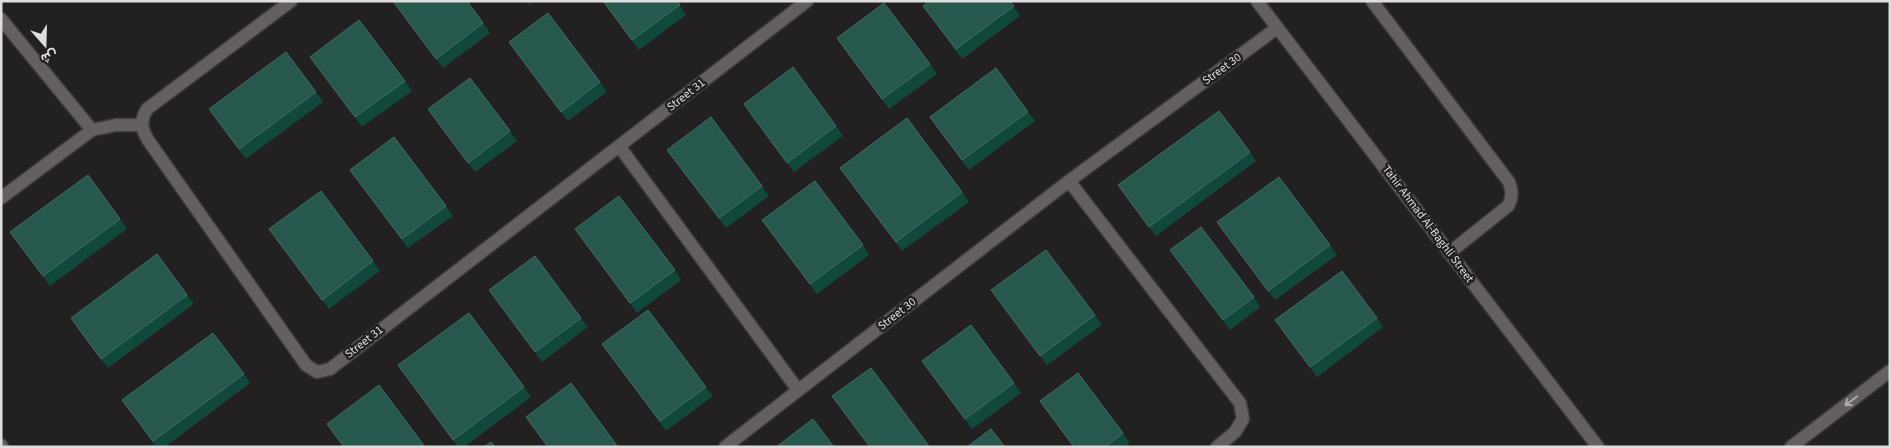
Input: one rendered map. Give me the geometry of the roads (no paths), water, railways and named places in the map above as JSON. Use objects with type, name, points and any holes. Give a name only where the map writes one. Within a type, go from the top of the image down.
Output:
[{"type":"street","points":[[1,198],[92,130],[116,125],[141,126],[142,117],[148,109],[291,1]]},
{"type":"street","name":"Street 31","points":[[141,126],[148,140],[306,365],[317,372],[330,369],[807,1]]},
{"type":"street","name":"Tahir Ahmad Al-Baghli Street","points":[[1257,1],[1598,447]]},
{"type":"street","points":[[1372,1],[1509,182],[1512,190],[1511,201],[1502,213],[1449,252]]},
{"type":"street","points":[[1,19],[92,130]]},
{"type":"street","name":"Street 30","points":[[725,447],[1069,181],[1277,28]]},
{"type":"street","points":[[619,146],[798,390]]},
{"type":"street","points":[[1069,181],[1240,403],[1243,419],[1235,432],[1217,447]]},
{"type":"street","points":[[1791,447],[1884,381],[1890,371]]}]
